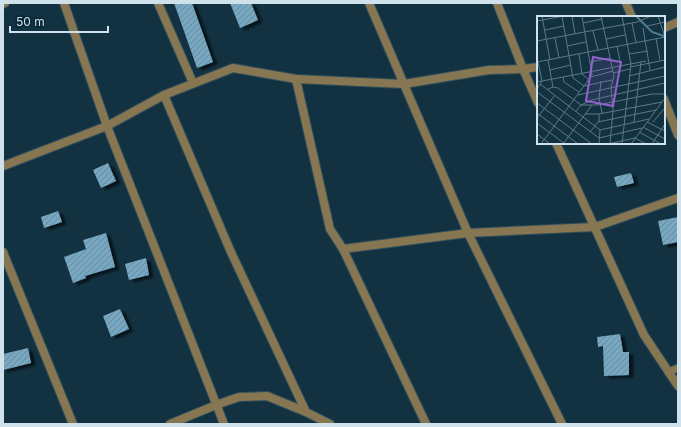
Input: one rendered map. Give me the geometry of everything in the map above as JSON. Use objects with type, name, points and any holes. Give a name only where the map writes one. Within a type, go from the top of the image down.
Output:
[{"type":"street","points":[[64,3],[107,126],[224,424]]},
{"type":"street","points":[[158,3],[193,84]]},
{"type":"street","points":[[369,3],[468,233],[562,424]]},
{"type":"street","points":[[497,3],[537,101]]},
{"type":"street","points":[[626,3],[632,16]]},
{"type":"street","points":[[665,28],[678,22]]},
{"type":"street","points":[[3,166],[107,126],[164,95],[233,68],[296,79],[404,84],[489,70],[537,67]]},
{"type":"street","points":[[296,79],[330,229],[343,248],[426,424]]},
{"type":"street","points":[[164,95],[230,250],[306,412]]},
{"type":"street","points":[[665,102],[678,135]]},
{"type":"street","points":[[556,144],[644,335],[678,386]]},
{"type":"street","points":[[343,248],[468,233],[595,228],[678,198]]},
{"type":"street","points":[[3,252],[73,424]]},
{"type":"street","points":[[170,424],[239,396],[267,396],[306,412],[330,424]]},
{"type":"lane","points":[[668,372],[678,368]]},
{"type":"building","points":[[174,3],[192,3],[213,62],[197,68]]},
{"type":"building","points":[[230,3],[251,3],[258,20],[240,28]]},
{"type":"building","points":[[108,163],[116,181],[101,188],[93,170]]},
{"type":"building","points":[[631,173],[634,183],[617,187],[614,177]]},
{"type":"building","points":[[58,211],[62,222],[44,228],[41,217]]},
{"type":"building","points":[[678,217],[678,242],[663,245],[658,221]]},
{"type":"building","points":[[106,233],[115,267],[85,276],[86,278],[73,283],[64,257],[86,249],[83,240]]},
{"type":"building","points":[[146,258],[149,275],[129,280],[125,264]]},
{"type":"building","points":[[120,309],[129,329],[111,337],[103,316]]},
{"type":"building","points":[[620,334],[623,352],[629,352],[629,375],[604,376],[603,346],[598,347],[597,337]]},
{"type":"building","points":[[28,348],[31,363],[3,370],[3,354]]}]
